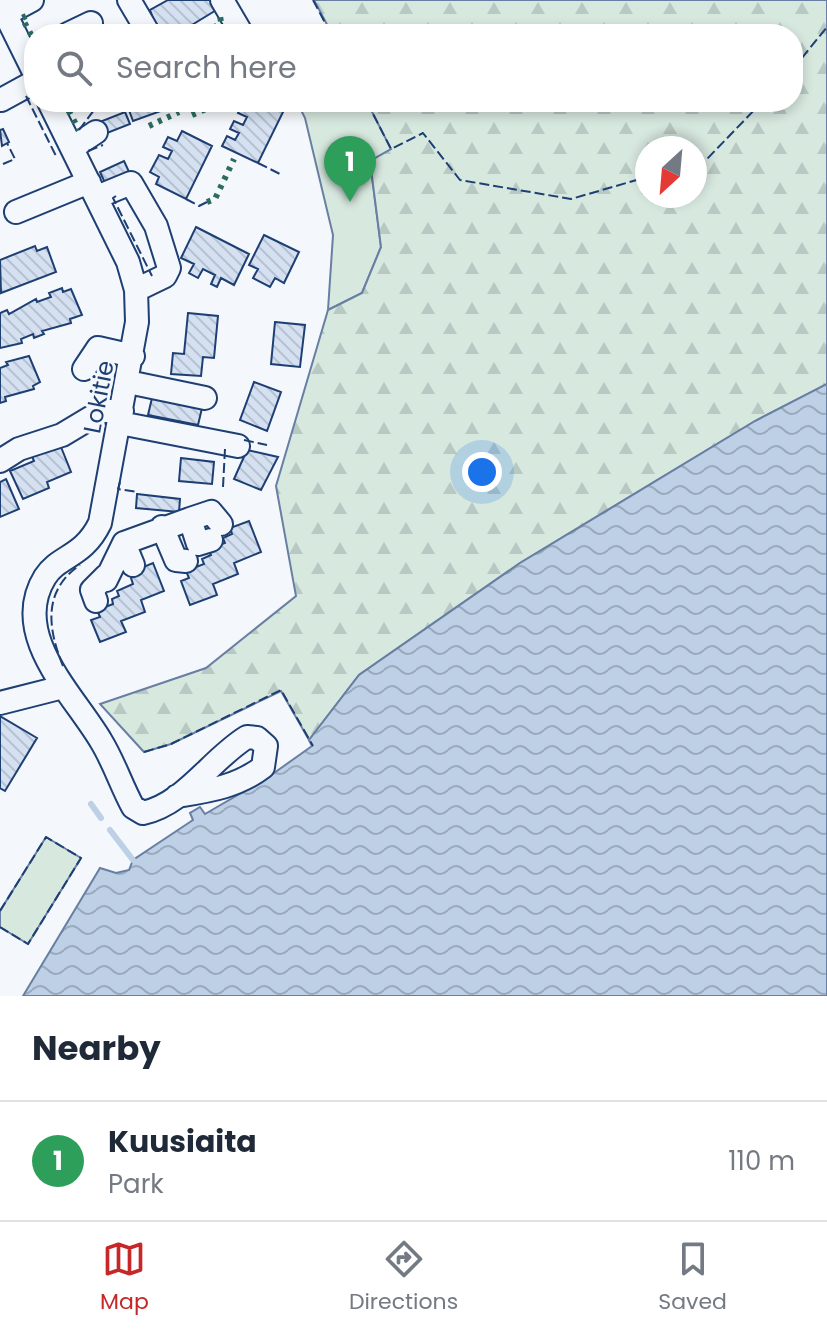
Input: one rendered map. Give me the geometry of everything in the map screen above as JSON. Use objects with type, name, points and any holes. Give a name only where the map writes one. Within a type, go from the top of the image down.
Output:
[{"type":"street","points":[[24,46],[3,8],[32,0]]},
{"type":"street","points":[[129,0],[143,24]]},
{"type":"street","points":[[222,0],[236,24]]},
{"type":"street","points":[[1,100],[24,87]]},
{"type":"street","name":"Lokitie","points":[[54,112],[128,262],[136,290],[137,322],[133,356],[104,507],[92,538]]},
{"type":"street","points":[[72,148],[96,132]]},
{"type":"street","points":[[16,212],[93,189],[131,183],[157,228],[169,268],[165,276],[136,290]]},
{"type":"street","points":[[84,369],[98,348],[133,356]]},
{"type":"street","points":[[128,382],[205,398]]},
{"type":"street","points":[[0,461],[19,449],[62,435],[102,411],[238,446]]},
{"type":"street","points":[[96,601],[92,590],[125,554],[162,527],[211,512],[216,532]]},
{"type":"street","points":[[162,527],[176,560],[186,561]]},
{"type":"street","points":[[125,554],[92,538],[84,548],[46,575],[37,595],[36,630],[63,687],[102,741],[133,807],[143,813],[161,809],[177,796]]},
{"type":"street","points":[[0,703],[63,687]]},
{"type":"green space","points":[[314,0],[827,0],[827,384],[755,421],[520,563],[359,675],[309,740],[281,691],[171,744],[144,752],[100,704],[206,668],[296,596],[276,486],[328,310],[362,293],[381,247],[370,161],[391,149],[372,112],[803,112],[803,24],[327,24]]},
{"type":"green space","points":[[302,112],[747,112],[707,140],[707,136],[635,136],[635,146],[414,137],[370,161],[381,247],[362,293],[328,310],[333,235]]},
{"type":"green space","points":[[46,837],[81,858],[28,944],[0,927],[0,911]]},
{"type":"water","points":[[827,384],[827,996],[23,996],[100,868],[116,873],[129,870],[133,860],[193,820],[190,813],[200,807],[205,814],[267,778],[312,746],[309,740],[359,675],[520,563],[755,421]]},
{"type":"building","points":[[168,0],[213,0],[218,9],[193,24],[155,24],[150,10]]},
{"type":"building","points":[[125,112],[130,124],[102,135],[97,123]]},
{"type":"building","points":[[130,112],[158,112],[133,121]]},
{"type":"building","points":[[283,112],[258,163],[222,146],[227,136],[235,140],[239,133],[230,129],[234,121],[243,125],[247,117],[238,113]]},
{"type":"building","points":[[3,129],[9,142],[2,146],[0,130]]},
{"type":"building","points":[[182,131],[212,146],[186,199],[156,184],[159,177],[150,172],[159,155],[168,159],[172,151],[163,147],[168,137],[177,141]]},
{"type":"building","points":[[124,161],[130,174],[106,185],[100,172]]},
{"type":"building","points":[[196,227],[249,254],[234,285],[221,278],[217,287],[211,284],[215,275],[203,269],[198,278],[189,273],[194,264],[181,258]]},
{"type":"building","points":[[264,235],[299,252],[284,283],[275,278],[270,287],[253,278],[258,269],[249,265]]},
{"type":"building","points":[[35,246],[37,251],[47,247],[56,272],[1,293],[0,260]]},
{"type":"building","points":[[62,288],[63,292],[71,289],[82,315],[70,319],[71,323],[42,331],[44,334],[34,338],[33,334],[21,339],[22,343],[0,348],[0,313],[7,310],[9,314],[36,299],[37,302],[51,297],[49,293]]},
{"type":"building","points":[[188,313],[218,316],[214,358],[203,357],[201,376],[171,374],[173,353],[184,354]]},
{"type":"building","points":[[275,322],[305,325],[300,367],[271,364]]},
{"type":"building","points":[[29,356],[40,382],[33,386],[34,389],[5,397],[6,401],[0,403],[0,368],[8,365],[6,362]]},
{"type":"building","points":[[254,382],[281,392],[267,431],[240,420]]},
{"type":"building","points":[[152,398],[202,408],[198,425],[148,415]]},
{"type":"building","points":[[59,442],[71,472],[47,482],[49,488],[23,499],[10,471],[34,461],[31,454]]},
{"type":"building","points":[[247,450],[278,457],[261,490],[234,479]]},
{"type":"building","points":[[181,458],[214,462],[212,484],[179,481]]},
{"type":"building","points":[[6,479],[19,509],[0,517],[0,482]]},
{"type":"building","points":[[137,494],[180,499],[179,512],[136,508]]},
{"type":"building","points":[[249,521],[261,552],[234,563],[238,574],[213,584],[217,595],[190,605],[181,581],[189,578],[186,571],[204,564],[202,559],[211,555],[208,549],[225,543],[223,538],[232,534],[230,528]]},
{"type":"building","points":[[153,563],[164,591],[141,600],[145,612],[121,621],[126,632],[100,642],[91,620],[100,617],[97,610],[113,604],[112,599],[119,596],[117,591],[133,584],[131,578],[138,575],[136,570]]},
{"type":"building","points":[[0,716],[37,738],[5,791],[0,788]]},
{"type":"waterway","points":[[91,804],[101,818]]},
{"type":"waterway","points":[[110,830],[133,860]]},
{"type":"hedge","points":[[25,24],[22,18],[26,16]]},
{"type":"hedge","points":[[218,24],[220,16]]},
{"type":"hedge","points":[[69,112],[79,130]]},
{"type":"hedge","points":[[149,126],[179,112]]},
{"type":"hedge","points":[[192,115],[199,112]]},
{"type":"hedge","points":[[207,202],[215,199],[234,159]]},
{"type":"fence","points":[[313,0],[326,24]]},
{"type":"fence","points":[[803,57],[827,27]]},
{"type":"fence","points":[[34,112],[56,156]]},
{"type":"fence","points":[[79,130],[92,112]]},
{"type":"fence","points":[[372,112],[391,149],[423,133],[460,180],[571,199],[635,180]]},
{"type":"fence","points":[[707,159],[752,112]]},
{"type":"fence","points":[[3,164],[15,159],[7,143]]},
{"type":"fence","points":[[88,151],[103,145]]},
{"type":"fence","points":[[258,163],[282,175]]},
{"type":"fence","points":[[116,196],[113,198],[152,276]]},
{"type":"fence","points":[[186,199],[199,206],[207,202]]},
{"type":"fence","points":[[244,440],[267,445]]},
{"type":"fence","points":[[223,487],[225,449]]},
{"type":"fence","points":[[120,482],[118,489],[137,492]]},
{"type":"fence","points":[[63,666],[52,625],[54,599],[68,575],[80,565]]},
{"type":"fence","points":[[144,752],[171,744],[281,690],[313,746]]},
{"type":"fence","points":[[0,911],[46,837],[81,858],[28,944],[0,927]]},
{"type":"place","name":"Kuusiaita","points":[[350,202]]}]
